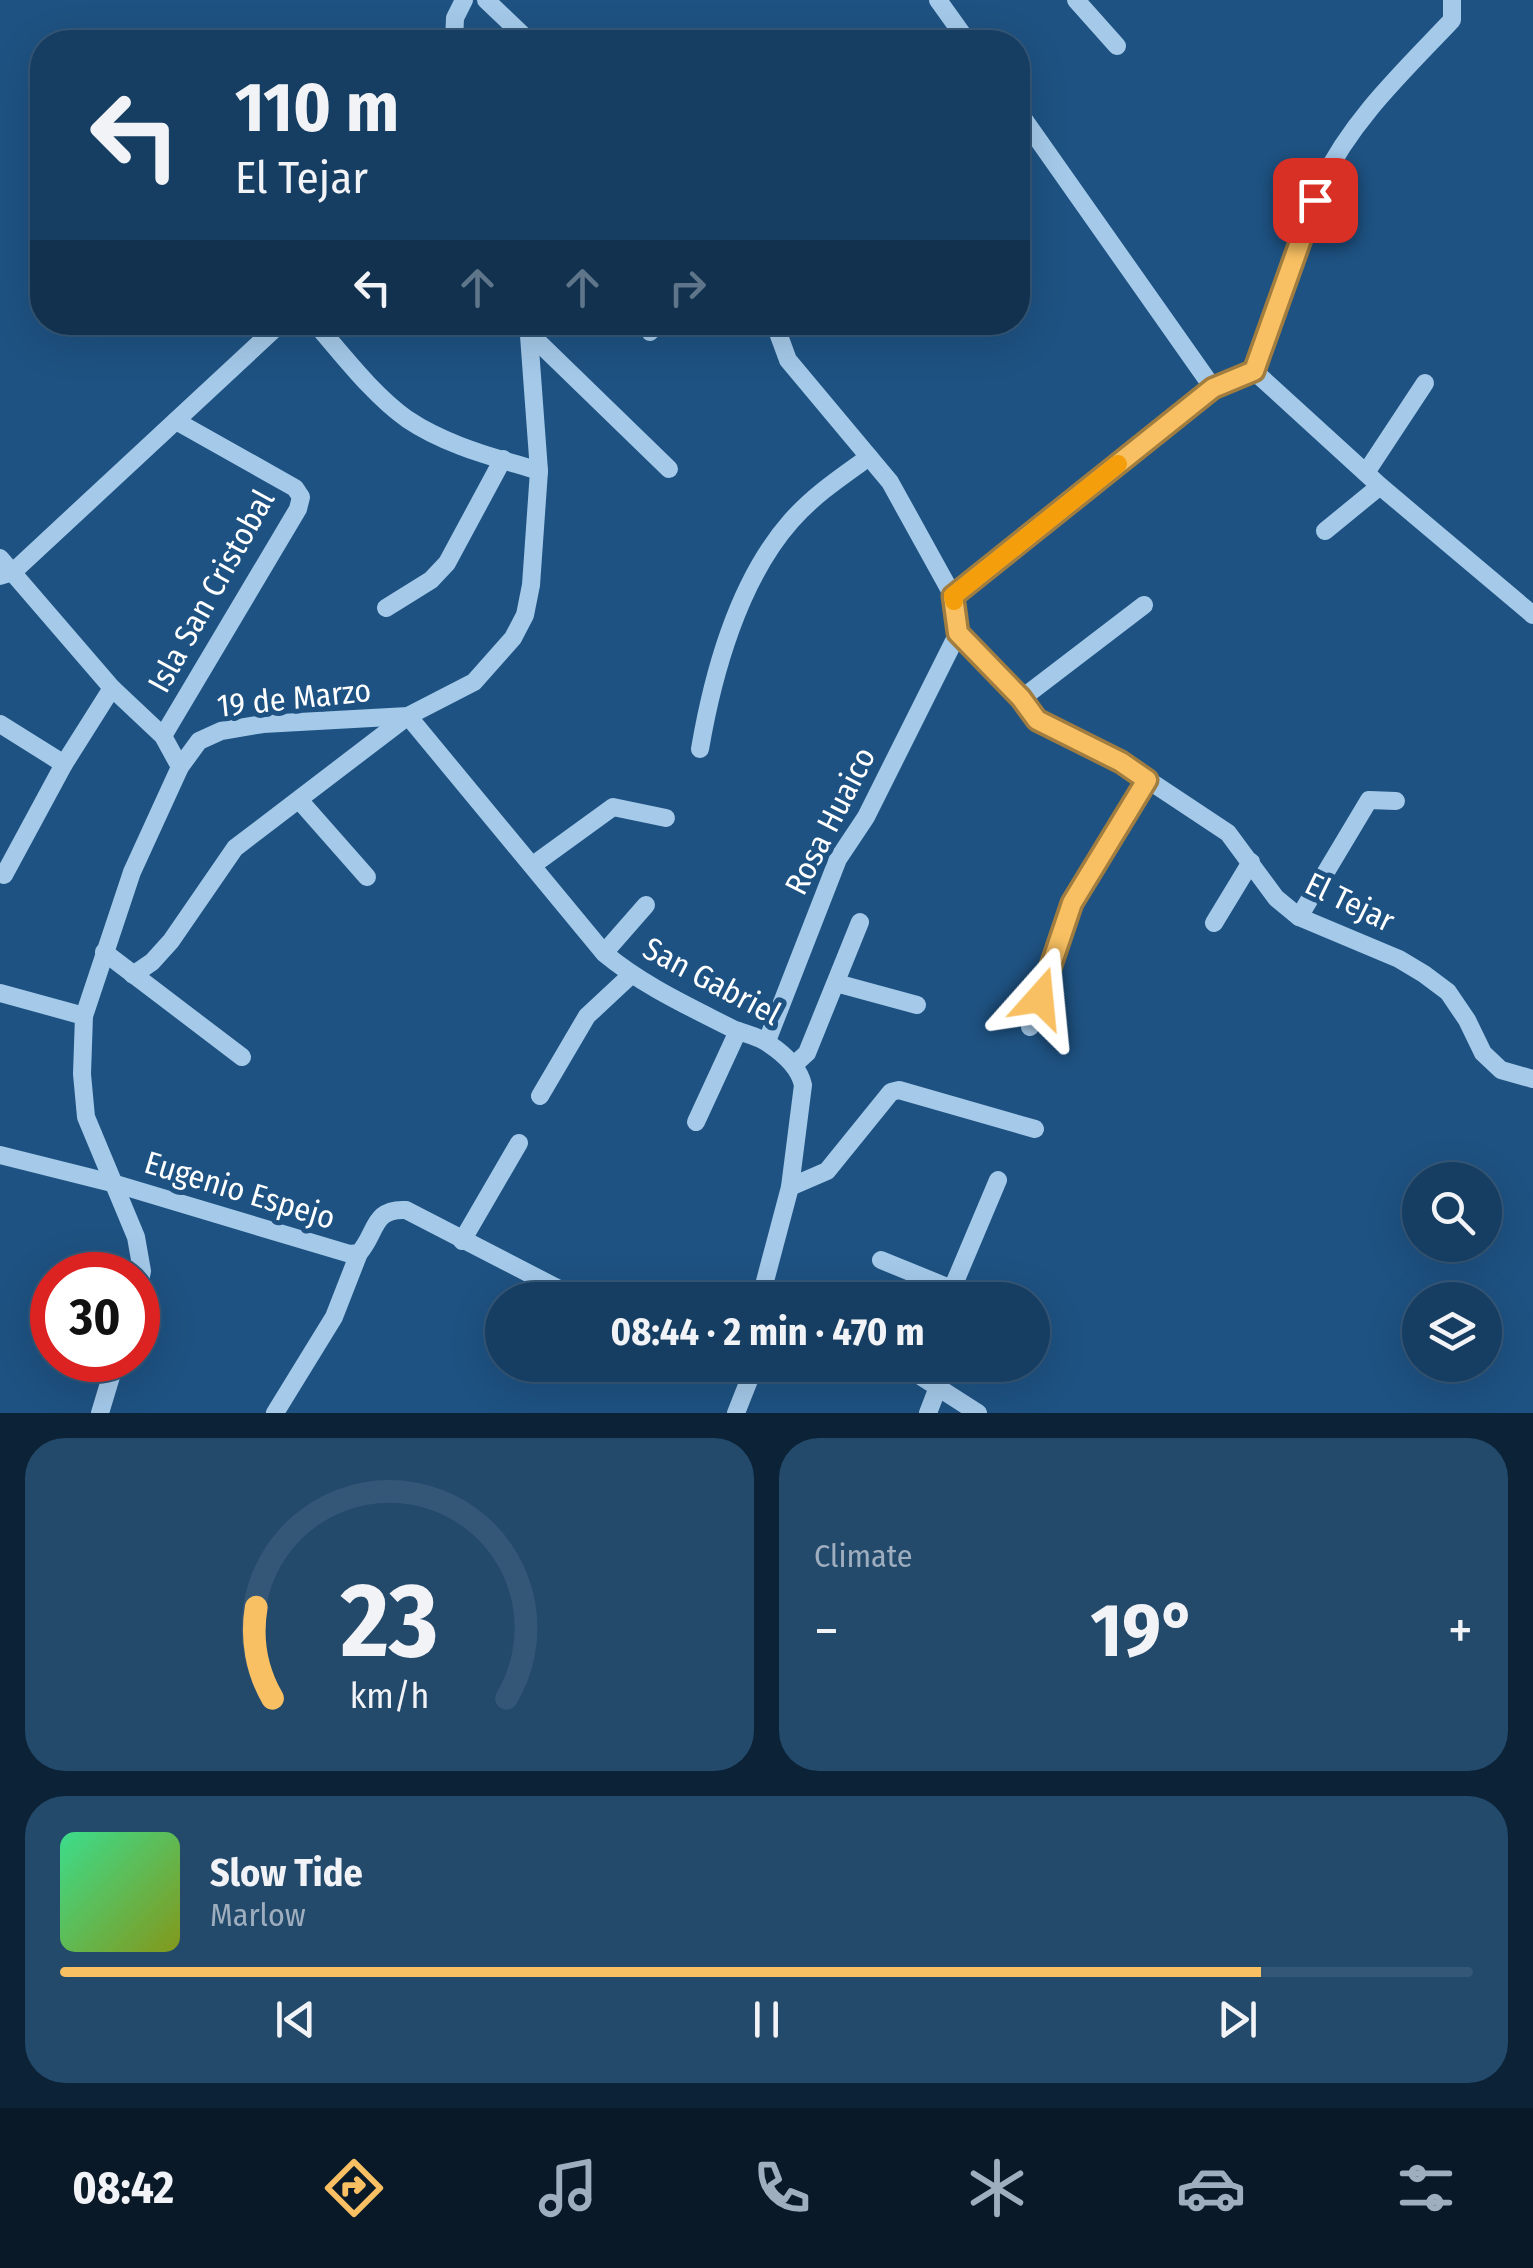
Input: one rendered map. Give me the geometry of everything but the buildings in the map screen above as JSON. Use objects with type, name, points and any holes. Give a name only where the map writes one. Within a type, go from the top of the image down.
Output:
[{"type":"street","points":[[454,30],[455,18],[464,0]]},
{"type":"street","points":[[486,0],[517,30]]},
{"type":"street","points":[[938,0],[959,30]]},
{"type":"street","points":[[1076,0],[1117,46]]},
{"type":"street","points":[[953,596],[1213,388],[1254,371],[1323,180],[1381,95],[1452,20],[1452,0]]},
{"type":"street","points":[[1030,128],[1213,388]]},
{"type":"street","points":[[7,574],[268,335]]},
{"type":"street","points":[[326,335],[405,418],[455,445],[523,466],[431,580],[386,608]]},
{"type":"street","name":"19 de Marzo","points":[[139,1252],[116,1184],[84,1108],[82,1074],[84,1016],[132,872],[179,765],[199,741],[221,731],[262,724],[408,716],[474,682],[494,664],[525,616],[531,585],[523,466],[530,335]]},
{"type":"street","points":[[536,335],[669,469]]},
{"type":"street","points":[[779,335],[788,360],[890,482],[953,596],[958,633]]},
{"type":"street","points":[[1254,371],[1380,486],[1533,615]]},
{"type":"street","points":[[1367,471],[1426,383]]},
{"type":"street","name":"Isla San Cristobal","points":[[164,738],[301,497],[294,488],[176,421]]},
{"type":"street","points":[[700,749],[711,686],[768,552],[790,522],[822,490],[869,457]]},
{"type":"street","points":[[1325,530],[1380,486]]},
{"type":"street","points":[[0,558],[7,574],[164,738],[179,765]]},
{"type":"street","points":[[1021,698],[1144,606]]},
{"type":"street","name":"El Tejar","points":[[958,633],[1037,720],[1121,762],[1228,834],[1276,898],[1299,917],[1424,974],[1448,992],[1482,1053],[1500,1070],[1533,1079]]},
{"type":"street","name":"Rosa Huaico","points":[[767,1041],[838,859],[866,818],[958,633]]},
{"type":"street","points":[[4,875],[64,764],[112,688]]},
{"type":"street","points":[[133,975],[171,942],[235,848],[408,716]]},
{"type":"street","name":"San Gabriel","points":[[408,716],[604,952],[630,975],[738,1031],[767,1041],[794,1065],[803,1086],[790,1187],[765,1282]]},
{"type":"street","points":[[0,724],[64,764]]},
{"type":"street","points":[[1030,1026],[1072,903],[1147,780]]},
{"type":"street","points":[[1299,917],[1369,800],[1396,801]]},
{"type":"street","points":[[300,801],[367,877]]},
{"type":"street","points":[[533,865],[612,807],[666,818]]},
{"type":"street","points":[[1214,923],[1251,862]]},
{"type":"street","points":[[604,952],[646,905]]},
{"type":"street","points":[[794,1065],[807,1053],[860,922]]},
{"type":"street","points":[[104,952],[242,1057]]},
{"type":"street","points":[[540,1096],[587,1016],[630,975]]},
{"type":"street","points":[[836,983],[917,1004]]},
{"type":"street","points":[[0,993],[84,1016]]},
{"type":"street","points":[[696,1122],[738,1031]]},
{"type":"street","points":[[790,1187],[827,1171],[892,1092],[899,1090],[1035,1129]]},
{"type":"street","points":[[462,1242],[520,1143]]},
{"type":"street","name":"Eugenio Espejo","points":[[0,1154],[116,1184],[336,1252],[359,1253],[382,1214],[392,1209],[406,1210],[545,1282]]},
{"type":"street","points":[[955,1282],[998,1180]]},
{"type":"street","points":[[277,1412],[334,1317],[359,1253]]},
{"type":"street","points":[[881,1260],[926,1282]]},
{"type":"street","points":[[100,1413],[109,1382]]},
{"type":"street","points":[[736,1413],[748,1382]]},
{"type":"street","points":[[932,1382],[971,1411]]},
{"type":"street","points":[[928,1413],[938,1387]]},
{"type":"slow traffic","points":[[954,601],[953,596],[1118,464]]},
{"type":"route","points":[[1040,998],[1072,903],[1147,780],[1121,762],[1037,720],[958,633],[953,596],[1213,388],[1254,371],[1315,200]]}]
